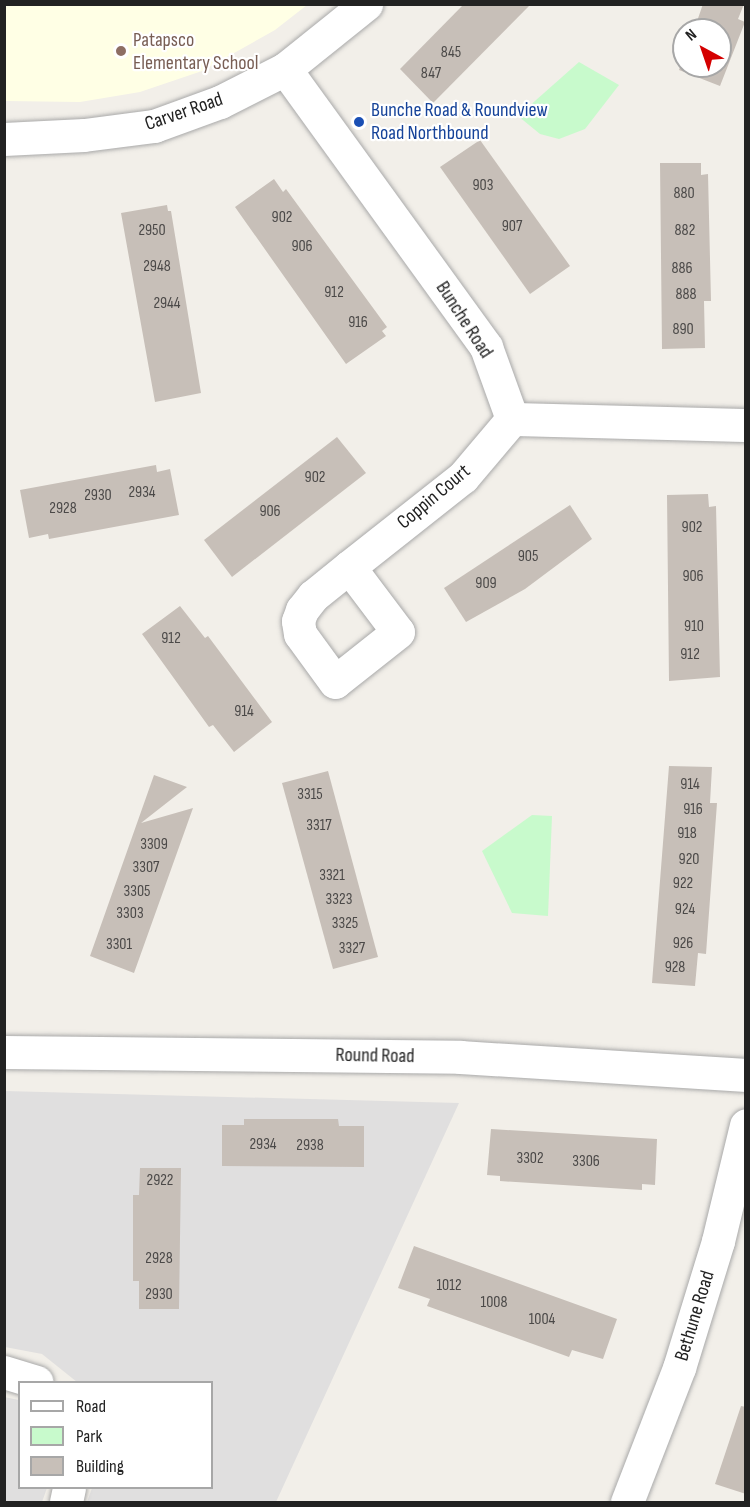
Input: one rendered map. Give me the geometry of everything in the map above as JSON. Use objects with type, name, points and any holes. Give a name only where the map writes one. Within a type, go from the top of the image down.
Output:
[{"type":"street","name":"Carver Road","points":[[4,139],[154,126],[220,102],[285,69],[366,4]]},
{"type":"street","name":"Bunche Road","points":[[285,69],[486,347],[512,419]]},
{"type":"street","points":[[512,419],[746,425]]},
{"type":"street","name":"Coppin Court","points":[[349,567],[463,477],[512,419]]},
{"type":"street","name":"Round Road","points":[[4,1052],[460,1057],[746,1075]]},
{"type":"street","name":"Bethune Road","points":[[627,1503],[682,1358],[718,1241],[746,1125]]},
{"type":"street","points":[[4,1372],[31,1381]]},
{"type":"shaded area","name":"Patapsco Elementary School","points":[[5,4],[307,5],[275,30],[202,71],[140,92],[80,102],[5,101]]},
{"type":"shaded area","points":[[5,1091],[459,1103],[276,1502],[87,1502],[92,1489],[213,1489],[213,1381],[76,1381],[42,1354],[5,1347]]},
{"type":"shaded area","points":[[4,1397],[18,1400],[18,1489],[47,1489],[42,1502],[5,1502]]},
{"type":"green space","points":[[579,62],[619,85],[585,129],[559,139],[540,134],[518,116]]},
{"type":"green space","points":[[532,815],[552,816],[548,916],[512,913],[482,851]]},
{"type":"building","points":[[464,4],[531,4],[433,103],[400,69]]},
{"type":"building","points":[[703,4],[744,4],[738,19],[745,22],[732,55],[732,18],[698,18]]},
{"type":"building","points":[[700,78],[723,78],[720,86]]},
{"type":"building","points":[[480,140],[570,266],[530,294],[440,167]]},
{"type":"building","points":[[660,163],[701,163],[701,175],[708,174],[711,301],[704,301],[705,348],[662,349]]},
{"type":"building","points":[[274,179],[283,192],[286,189],[387,327],[382,331],[386,336],[346,364],[235,207]]},
{"type":"building","points":[[167,205],[168,211],[171,211],[201,393],[155,402],[121,213]]},
{"type":"building","points":[[337,437],[366,473],[232,577],[204,540]]},
{"type":"building","points":[[156,465],[157,472],[170,469],[179,515],[49,539],[48,534],[29,538],[20,490]]},
{"type":"building","points":[[708,494],[709,507],[716,506],[720,677],[669,681],[667,495]]},
{"type":"building","points":[[570,505],[592,539],[525,589],[466,622],[444,588]]},
{"type":"building","points":[[180,606],[205,638],[208,636],[272,722],[234,752],[213,725],[209,727],[142,634]]},
{"type":"building","points":[[669,766],[712,767],[710,803],[717,803],[706,954],[698,953],[695,986],[652,983]]},
{"type":"building","points":[[328,771],[378,957],[333,969],[282,783]]},
{"type":"building","points":[[154,775],[187,787],[141,823],[193,808],[134,973],[90,956]]},
{"type":"building","points":[[244,1119],[338,1119],[339,1126],[364,1126],[364,1167],[222,1166],[222,1125],[244,1125]]},
{"type":"building","points":[[491,1129],[657,1139],[655,1185],[642,1184],[642,1190],[500,1181],[500,1176],[487,1175]]},
{"type":"building","points":[[140,1168],[181,1168],[179,1309],[139,1309],[139,1281],[133,1281],[133,1195],[139,1195]]},
{"type":"building","points":[[414,1246],[617,1319],[603,1359],[572,1350],[569,1357],[427,1306],[430,1299],[398,1288]]},
{"type":"building","points":[[741,1406],[746,1407],[746,1494],[715,1484]]},
{"type":"place","name":"Patapsco Elementary School","points":[[121,51]]},
{"type":"place","name":"Bunche Road & Roundview Road Northbound","points":[[359,122]]}]
